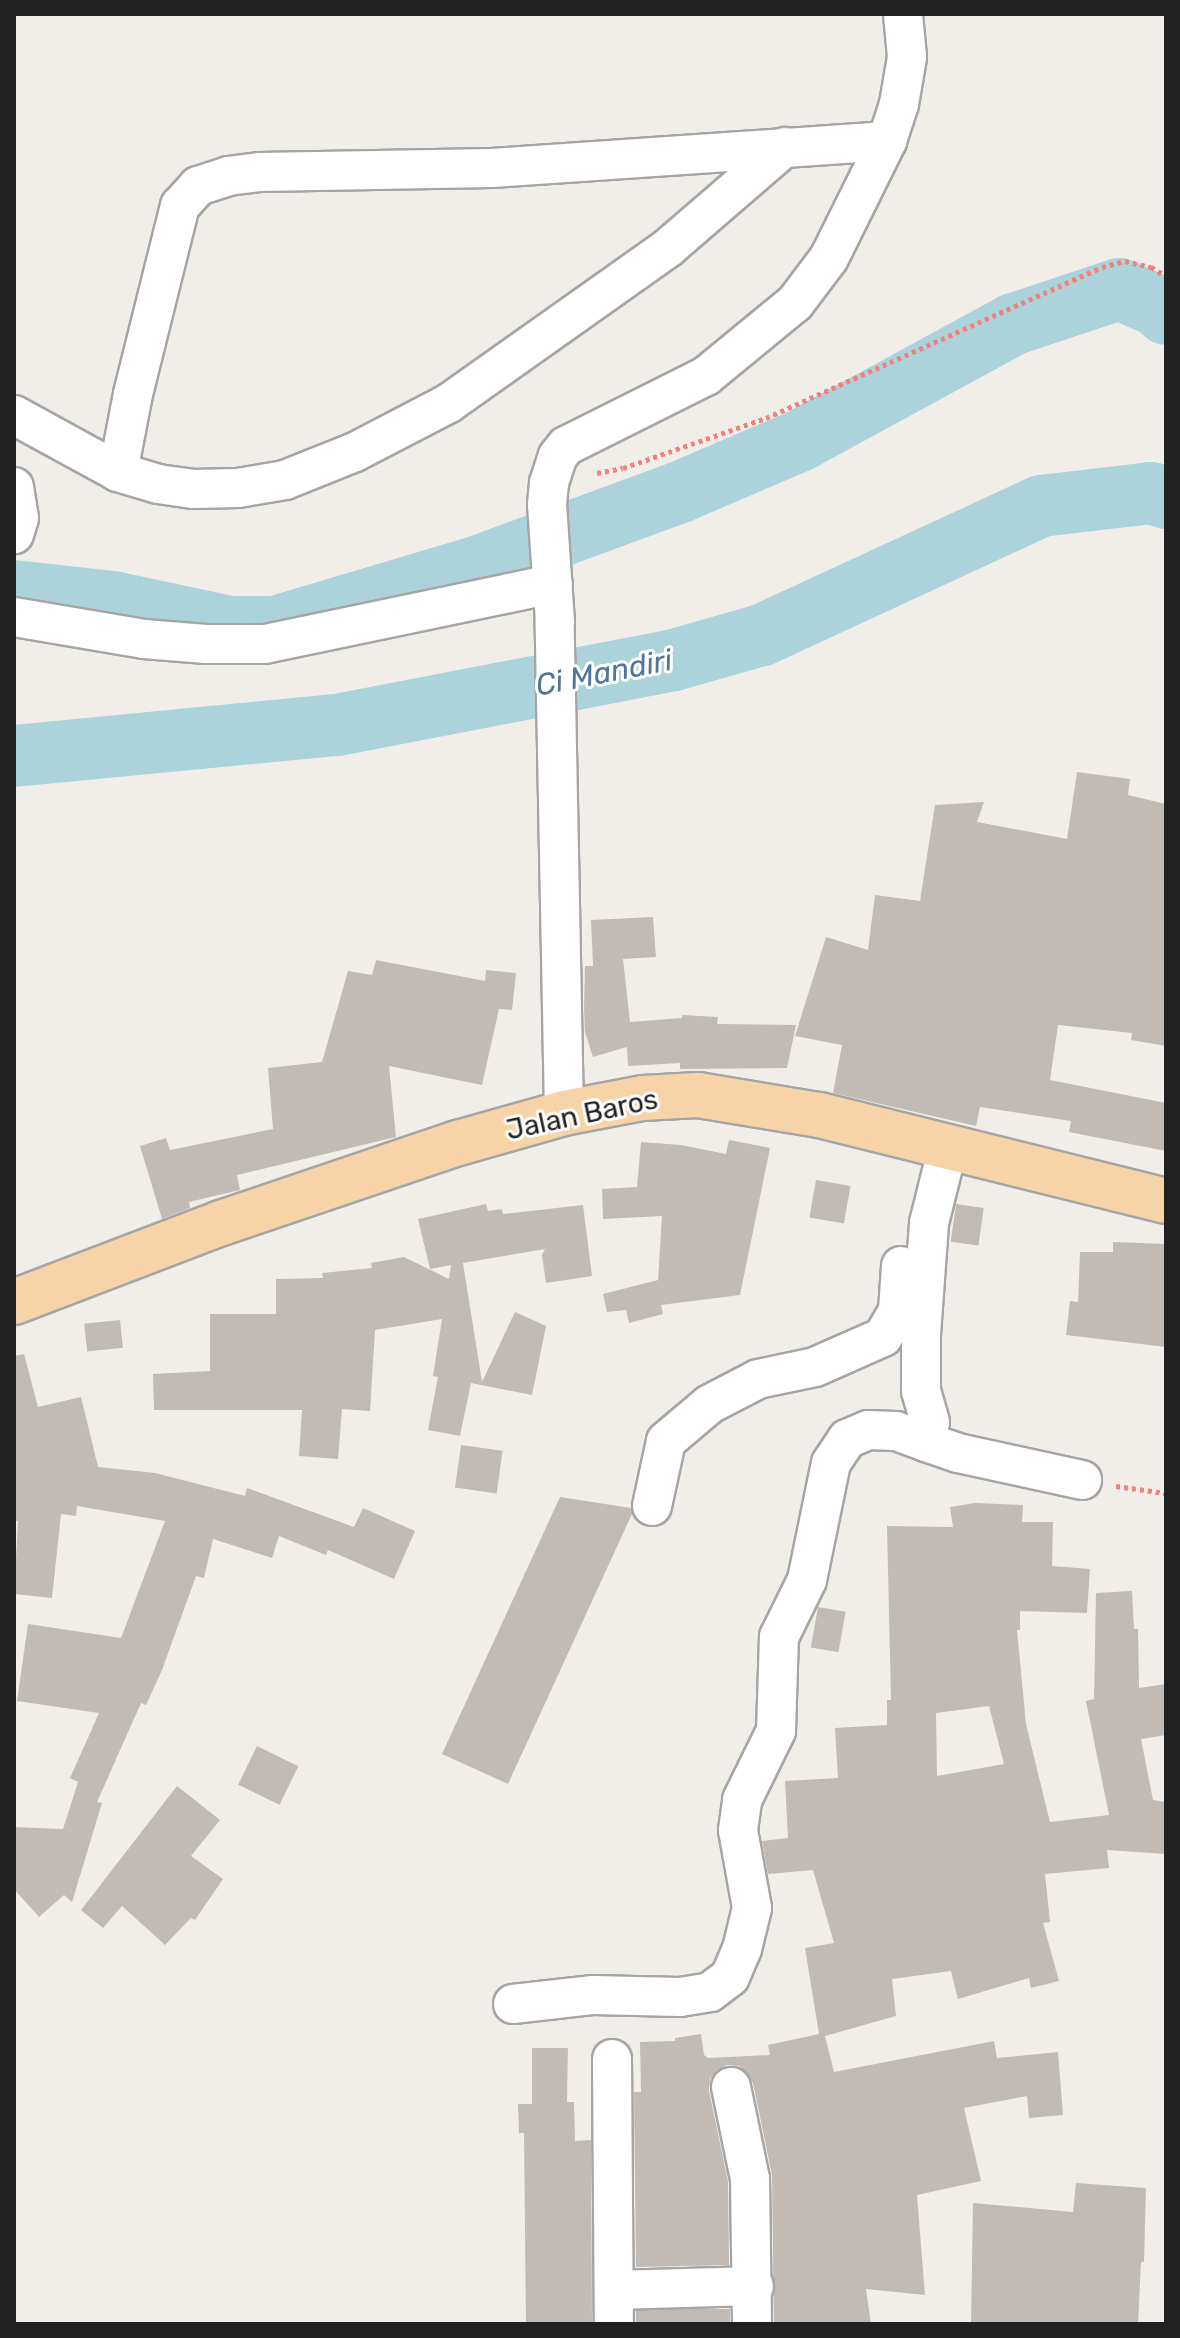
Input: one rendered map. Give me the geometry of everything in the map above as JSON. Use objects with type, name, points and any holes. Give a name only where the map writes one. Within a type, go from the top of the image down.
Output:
[{"type":"main road","name":"Jalan Baros","points":[[14,1302],[221,1223],[458,1143],[564,1113],[643,1098],[698,1095],[819,1115],[1166,1201]]},
{"type":"street","points":[[564,1113],[555,622],[548,494],[558,456],[566,446],[706,376],[795,303],[842,234],[887,141],[899,104],[907,57],[903,14]]},
{"type":"street","points":[[118,472],[133,394],[180,206],[198,186],[228,176],[259,172],[492,168],[887,141]]},
{"type":"street","points":[[14,415],[118,472],[193,489],[238,488],[285,480],[355,452],[449,403],[669,247],[785,147]]},
{"type":"street","points":[[14,487],[19,518],[14,534]]},
{"type":"street","points":[[14,617],[144,639],[206,644],[265,644],[551,569]]},
{"type":"street","points":[[926,1442],[930,1422],[921,1391],[921,1335],[937,1144]]},
{"type":"street","points":[[652,1506],[666,1441],[710,1404],[758,1379],[815,1367],[883,1337],[898,1311],[901,1269],[937,1144]]},
{"type":"street","points":[[513,2004],[593,1995],[680,1997],[710,1992],[730,1977],[742,1949],[752,1908],[738,1830],[742,1800],[776,1731],[779,1637],[807,1580],[831,1463],[847,1439],[868,1430],[896,1431],[958,1453],[1082,1480]]},
{"type":"street","points":[[612,2059],[615,2307],[754,2286]]},
{"type":"street","points":[[731,2087],[750,2179],[754,2286],[752,2324]]},
{"type":"path","points":[[548,494],[766,418],[1102,267],[1125,261],[1151,267],[1166,276]]},
{"type":"path","points":[[1082,1480],[1166,1493]]},
{"type":"building","points":[[1077,772],[1130,779],[1128,795],[1166,804],[1166,1046],[1131,1040],[1132,1033],[1058,1025],[1050,1080],[1166,1103],[1166,1151],[1069,1132],[1071,1121],[980,1107],[976,1126],[833,1093],[842,1045],[795,1036],[826,937],[868,950],[875,895],[920,901],[935,805],[984,802],[977,822],[1067,839]]},
{"type":"building","points":[[653,917],[656,957],[623,959],[630,1022],[682,1018],[682,1015],[718,1017],[717,1024],[796,1025],[787,1068],[680,1069],[680,1063],[628,1066],[627,1047],[593,1057],[585,1032],[584,1008],[585,966],[593,966],[591,920]]},
{"type":"building","points":[[376,960],[485,981],[486,970],[516,973],[512,1010],[499,1009],[482,1085],[389,1066],[396,1137],[237,1175],[240,1190],[189,1202],[190,1208],[162,1219],[140,1146],[166,1138],[170,1150],[273,1129],[268,1068],[322,1062],[348,971],[372,975]]},
{"type":"building","points":[[729,1140],[770,1148],[740,1295],[661,1305],[663,1314],[629,1323],[626,1310],[607,1312],[603,1294],[658,1280],[662,1216],[603,1219],[602,1189],[637,1187],[641,1142],[681,1145],[726,1154]]},
{"type":"building","points":[[816,1180],[850,1186],[844,1224],[809,1217]]},
{"type":"building","points":[[486,1204],[488,1211],[502,1209],[503,1214],[583,1205],[592,1276],[546,1283],[542,1255],[545,1249],[463,1263],[482,1382],[515,1312],[546,1326],[532,1395],[471,1383],[460,1436],[428,1430],[438,1377],[433,1376],[442,1319],[375,1330],[370,1411],[342,1409],[338,1459],[299,1456],[302,1410],[154,1410],[153,1374],[210,1371],[210,1314],[276,1314],[276,1279],[323,1278],[322,1273],[372,1268],[371,1263],[404,1257],[449,1279],[451,1265],[430,1269],[418,1219]]},
{"type":"building","points":[[956,1204],[984,1208],[978,1246],[951,1242]]},
{"type":"building","points":[[1113,1242],[1166,1244],[1166,1347],[1066,1335],[1070,1301],[1078,1302],[1080,1252],[1113,1252]]},
{"type":"building","points":[[120,1320],[123,1348],[87,1352],[84,1324]]},
{"type":"building","points":[[24,1354],[38,1407],[81,1397],[98,1467],[155,1473],[245,1496],[247,1488],[354,1527],[363,1508],[415,1531],[394,1579],[328,1550],[326,1555],[279,1536],[272,1558],[213,1539],[204,1578],[196,1576],[162,1670],[146,1705],[141,1703],[97,1802],[102,1803],[72,1902],[64,1895],[39,1917],[14,1889],[14,1827],[63,1829],[78,1782],[70,1778],[99,1713],[17,1701],[28,1624],[121,1638],[165,1521],[77,1506],[76,1516],[61,1514],[52,1598],[14,1594],[18,1521],[14,1521],[14,1356]]},
{"type":"building","points":[[461,1445],[503,1451],[497,1493],[455,1488]]},
{"type":"building","points":[[560,1497],[631,1508],[632,1514],[508,1784],[442,1754]]},
{"type":"building","points":[[975,1503],[1023,1505],[1022,1522],[1053,1522],[1052,1566],[1090,1569],[1087,1613],[1020,1611],[1020,1630],[1017,1630],[1026,1724],[1050,1822],[1109,1815],[1086,1701],[1094,1699],[1096,1593],[1132,1591],[1134,1629],[1138,1629],[1139,1688],[1166,1684],[1166,1735],[1141,1739],[1153,1800],[1166,1802],[1166,1854],[1107,1850],[1109,1868],[1045,1874],[1050,1922],[1043,1923],[1059,1981],[1031,1988],[1029,1978],[958,1999],[951,1971],[892,1979],[896,2016],[825,2036],[834,2072],[994,2041],[997,2058],[1058,2052],[1063,2115],[1029,2118],[1027,2096],[964,2108],[981,2181],[917,2195],[925,2295],[866,2289],[871,2324],[774,2324],[772,2175],[753,2083],[739,2066],[727,2065],[717,2070],[710,2079],[709,2091],[728,2181],[729,2265],[636,2267],[634,2092],[641,2092],[640,2042],[675,2041],[675,2038],[701,2034],[704,2055],[708,2058],[770,2055],[768,2045],[819,2034],[805,1948],[834,1943],[813,1870],[768,1874],[762,1841],[788,1838],[785,1781],[838,1778],[835,1728],[887,1725],[887,1700],[891,1700],[887,1526],[953,1527],[950,1507]],"holes":[[[989,1706],[1004,1764],[937,1776],[936,1713]]]},
{"type":"building","points":[[818,1607],[846,1612],[838,1652],[811,1647]]},
{"type":"building","points":[[257,1746],[298,1766],[279,1805],[238,1785]]},
{"type":"building","points":[[177,1786],[220,1820],[191,1856],[223,1879],[195,1920],[191,1918],[165,1945],[122,1906],[103,1928],[81,1910]]},
{"type":"building","points":[[532,2048],[568,2048],[567,2102],[574,2102],[575,2141],[591,2140],[592,2324],[526,2324],[524,2133],[519,2133],[518,2104],[532,2104]]},
{"type":"building","points":[[1076,2183],[1146,2188],[1138,2324],[971,2324],[973,2203],[1073,2212]]},
{"type":"building","points":[[636,2309],[730,2309],[730,2324],[636,2324]]},
{"type":"waterway","points":[[14,591],[113,602],[230,627],[275,627],[479,566],[680,492],[799,441],[1014,324],[1119,289],[1158,306],[1166,314]]},
{"type":"waterway","name":"Ci Mandiri","points":[[14,756],[337,725],[674,660],[762,635],[1041,506],[1151,493],[1166,498]]}]
